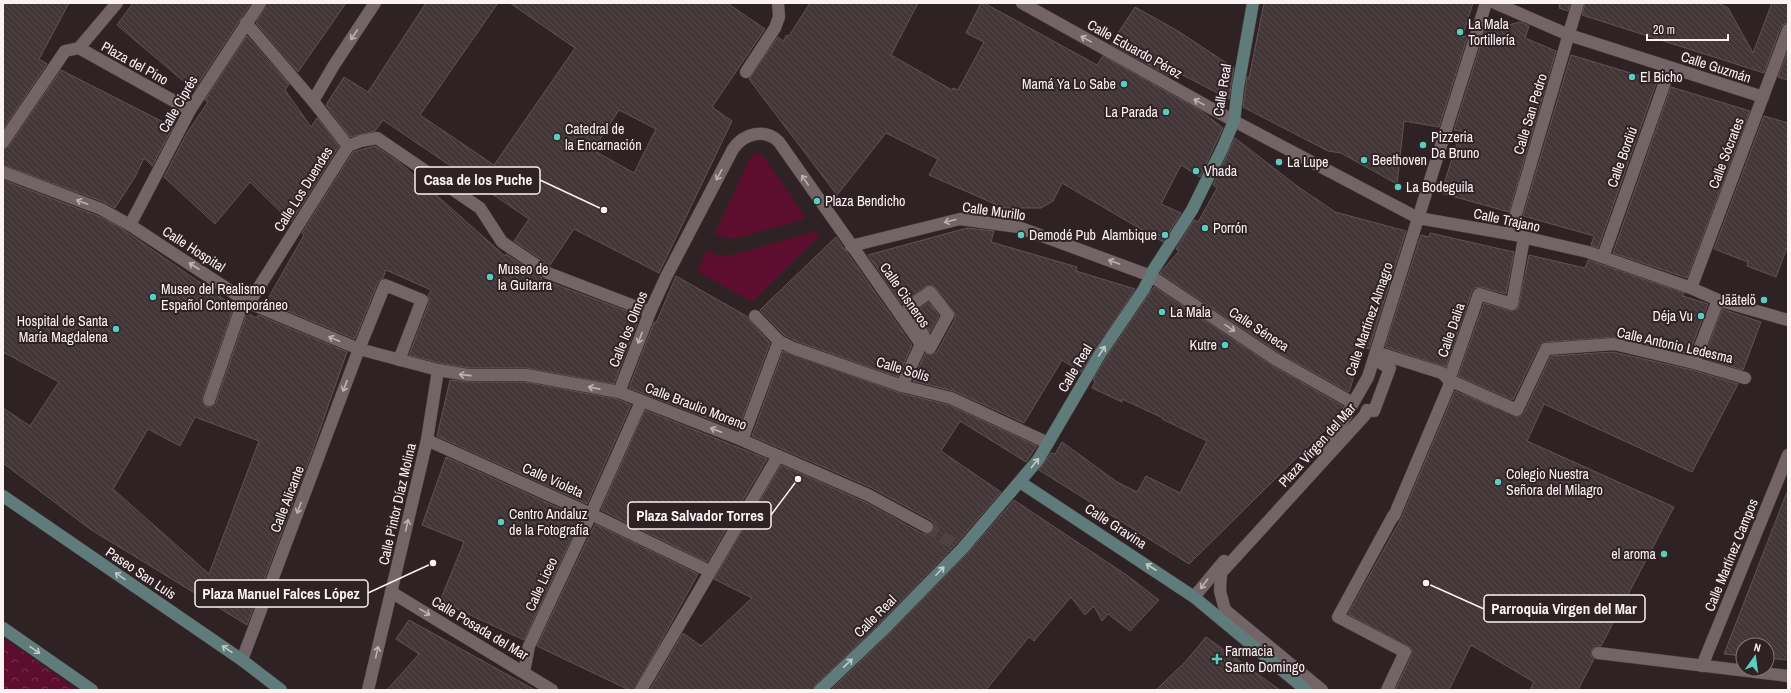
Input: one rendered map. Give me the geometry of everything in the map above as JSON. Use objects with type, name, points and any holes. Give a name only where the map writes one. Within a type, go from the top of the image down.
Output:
[{"type":"street","points":[[79,48],[117,3]]},
{"type":"street","name":"Calle Ciprés","points":[[130,225],[190,110],[260,3]]},
{"type":"street","points":[[313,101],[334,65],[376,3]]},
{"type":"street","points":[[746,72],[775,28],[779,17],[778,3]]},
{"type":"street","name":"Calle Eduardo Pérez","points":[[1022,3],[1234,121]]},
{"type":"street","name":"Calle Real","points":[[820,690],[962,549],[1038,460],[1100,354],[1144,289],[1196,203],[1234,121],[1238,88],[1253,3]]},
{"type":"street","name":"Calle Martínez Almagro","points":[[1194,597],[1249,532],[1323,455],[1368,377],[1486,3]]},
{"type":"street","name":"Calle Guzmán","points":[[1495,3],[1569,35],[1763,98]]},
{"type":"street","name":"Calle San Pedro","points":[[1510,234],[1578,3]]},
{"type":"street","name":"Calle Los Duendes","points":[[209,400],[247,301],[348,146],[313,101],[246,23]]},
{"type":"street","name":"Calle Sócrates","points":[[1691,288],[1788,30]]},
{"type":"street","name":"Plaza del Pino","points":[[3,142],[65,51],[79,48],[190,110]]},
{"type":"street","name":"Calle Bordiú","points":[[1603,257],[1670,68]]},
{"type":"street","name":"Calle Trajano","points":[[1234,121],[1418,218],[1510,234],[1588,252],[1691,288],[1718,300],[1788,319]]},
{"type":"street","name":"Calle los Olmos","points":[[619,392],[650,312],[666,277],[733,149],[745,137],[756,134],[770,135],[779,142],[851,246]]},
{"type":"street","points":[[348,146],[361,141],[377,138],[480,208],[502,242],[548,273],[650,312]]},
{"type":"street","name":"Calle Hospital","points":[[3,172],[101,209],[130,225],[247,301],[359,349],[438,370]]},
{"type":"street","name":"Calle Murillo","points":[[851,246],[960,219],[1018,227],[1151,276]]},
{"type":"street","name":"Calle Dalia","points":[[1449,380],[1479,294],[1512,304],[1524,238]]},
{"type":"street","name":"Calle Cisneros","points":[[851,246],[921,344],[902,386]]},
{"type":"street","name":"Calle Séneca","points":[[1151,276],[1275,359],[1353,403]]},
{"type":"street","name":"Calle Alicante","points":[[242,660],[359,349],[385,285],[422,300],[399,360]]},
{"type":"street","points":[[1694,363],[1718,300]]},
{"type":"street","name":"Calle Solís","points":[[755,316],[779,341],[792,348],[902,386],[951,398],[1048,443]]},
{"type":"street","points":[[742,440],[779,341]]},
{"type":"street","name":"Calle Antonio Ledesma","points":[[1449,380],[1517,410],[1546,349],[1614,344],[1694,363],[1745,378]]},
{"type":"street","name":"Plaza Virgen del Mar","points":[[1322,690],[1225,610],[1220,591],[1221,573],[1360,421],[1367,410],[1374,411],[1390,368],[1382,364],[1382,354],[1442,373],[1449,380]]},
{"type":"street","name":"Calle Braulio Moreno","points":[[438,370],[468,376],[526,375],[619,392],[641,402],[742,440],[868,495],[927,527]]},
{"type":"street","name":"Calle Pintor Díaz Molina","points":[[368,690],[427,440],[438,370]]},
{"type":"street","points":[[1387,690],[1405,652],[1338,617],[1397,511],[1449,386],[1449,380]]},
{"type":"street","name":"Calle Liceo","points":[[524,672],[529,646],[591,514],[641,402]]},
{"type":"street","name":"Calle Violeta","points":[[427,440],[591,514],[710,571]]},
{"type":"street","name":"Calle Martínez Campos","points":[[1702,666],[1788,454]]},
{"type":"street","points":[[641,690],[778,456]]},
{"type":"street","name":"Calle Gravina","points":[[1020,482],[1194,597]]},
{"type":"street","name":"Paseo San Luis","points":[[3,496],[242,660],[281,690]]},
{"type":"street","name":"Calle Posada del Mar","points":[[391,592],[524,672],[551,690]]},
{"type":"street","points":[[1194,597],[1306,690]]},
{"type":"street","points":[[3,628],[92,690]]},
{"type":"street","points":[[1598,653],[1788,676]]},
{"type":"green space","points":[[755,154],[760,154],[764,157],[806,218],[737,238],[726,238],[716,234],[716,231],[750,158]]},
{"type":"green space","points":[[815,231],[819,236],[752,302],[697,271],[707,250],[716,255],[733,255]]},
{"type":"green space","points":[[3,638],[78,690],[3,690]]},
{"type":"building","points":[[3,3],[69,3],[39,59],[47,64],[3,129]]},
{"type":"building","points":[[133,3],[251,3],[194,90],[117,25]]},
{"type":"building","points":[[267,3],[346,3],[298,72],[256,23]]},
{"type":"building","name":"Catedral de la Encarnación","points":[[426,3],[498,3],[420,115],[494,165],[575,48],[510,3],[727,3],[765,29],[712,107],[732,121],[659,273],[574,229],[550,265],[514,241],[529,219],[383,120],[375,131],[350,137],[326,105],[344,77],[368,92]],"holes":[[[619,110],[656,129],[634,173],[593,150]]]},
{"type":"building","points":[[810,3],[918,3],[891,55],[952,90],[953,88],[958,90],[984,42],[966,33],[981,3],[984,3],[1097,65],[1103,56],[1201,111],[1223,128],[1200,177],[1181,165],[1161,204],[1181,213],[1163,242],[1062,183],[1053,201],[1041,208],[1004,208],[929,175],[938,159],[886,133],[837,195],[749,79],[778,37],[783,41],[787,35],[789,36]]},
{"type":"building","points":[[1264,3],[1473,3],[1462,37],[1468,35],[1439,127],[1404,121],[1397,184],[1341,153],[1328,151],[1243,107],[1247,77],[1249,78]]},
{"type":"building","points":[[1560,3],[1570,3],[1568,11],[1559,8]]},
{"type":"building","points":[[1585,3],[1719,3],[1728,8],[1753,53],[1772,3],[1788,3],[1788,23],[1781,27],[1764,73],[1582,15]]},
{"type":"building","points":[[1135,7],[1178,31],[1234,68],[1229,99],[1173,70],[1169,76],[1111,44]]},
{"type":"building","points":[[1520,22],[1529,26],[1525,38],[1556,51],[1509,212],[1441,193],[1461,131],[1454,130],[1485,31]]},
{"type":"building","points":[[247,36],[289,84],[285,90],[311,127],[317,118],[339,146],[291,222],[250,182],[215,224],[164,177],[187,133],[208,102],[205,100]]},
{"type":"building","points":[[1788,51],[1788,80],[1778,77]]},
{"type":"building","points":[[1571,55],[1657,81],[1598,248],[1591,245],[1594,236],[1523,216]]},
{"type":"building","points":[[61,70],[173,127],[152,166],[144,158],[135,177],[115,208],[104,202],[3,165],[3,149],[9,146]]},
{"type":"building","points":[[1671,87],[1750,111],[1687,278],[1613,253]]},
{"type":"building","points":[[1764,116],[1788,123],[1788,245],[1776,277],[1747,266],[1748,262],[1714,249]]},
{"type":"building","points":[[1235,138],[1297,186],[1335,212],[1406,231],[1369,349],[1363,347],[1349,392],[1279,353],[1160,273],[1179,251],[1176,249],[1194,220],[1198,222],[1217,188],[1213,185]]},
{"type":"building","points":[[375,146],[399,162],[505,256],[506,254],[542,278],[541,280],[640,316],[614,384],[527,368],[469,368],[440,363],[409,355],[429,303],[428,296],[431,290],[386,270],[383,278],[378,282],[355,339],[266,302],[304,235],[302,233],[353,152]]},
{"type":"building","points":[[3,180],[98,216],[121,228],[234,306],[202,398],[202,402],[206,407],[211,407],[216,402],[247,313],[257,318],[258,315],[347,352],[311,455],[247,625],[90,529],[3,463],[3,408],[30,426],[59,382],[3,352]],"holes":[[[195,417],[259,441],[209,574],[113,489],[148,429],[180,446]]]},
{"type":"building","points":[[967,228],[994,231],[991,242],[1077,267],[1076,271],[1135,289],[1081,372],[1062,360],[1024,423],[954,391],[913,381],[925,353],[930,355],[937,352],[955,319],[955,314],[933,285],[926,286],[902,304],[868,255]]},
{"type":"building","points":[[1430,233],[1514,252],[1506,294],[1481,287],[1474,288],[1472,291],[1446,367],[1385,347],[1421,235],[1429,237]]},
{"type":"building","points":[[836,237],[912,345],[898,377],[796,341],[784,335],[760,310]]},
{"type":"building","points":[[1529,255],[1585,268],[1588,260],[1684,293],[1683,296],[1708,304],[1689,354],[1616,337],[1545,342],[1539,346],[1513,400],[1458,376],[1484,303],[1510,311],[1518,309]]},
{"type":"building","points":[[676,276],[748,317],[770,343],[738,430],[629,388],[654,322],[656,323]]},
{"type":"building","points":[[1154,287],[1271,365],[1343,406],[1335,420],[1189,564],[1039,470],[1051,453],[1055,454],[1062,442],[1117,482],[1137,492],[1146,476],[1180,493],[1207,441],[1122,399],[1122,402],[1092,388],[1095,382],[1093,380],[1106,358]]},
{"type":"building","points":[[929,302],[939,316],[930,332],[919,309]]},
{"type":"building","points":[[1722,309],[1761,322],[1743,370],[1704,358]]},
{"type":"building","points":[[783,351],[900,393],[949,405],[1037,446],[1026,462],[960,421],[941,451],[1001,492],[956,544],[877,626],[815,685],[813,690],[650,690],[683,633],[701,646],[752,598],[714,579],[781,465],[865,502],[923,534],[931,534],[934,530],[934,523],[931,520],[872,488],[752,436]]},
{"type":"building","points":[[1613,352],[1692,370],[1738,384],[1692,472],[1544,404],[1527,441],[1674,507],[1601,646],[1595,646],[1592,649],[1591,656],[1594,659],[1578,690],[1530,690],[1534,682],[1471,645],[1449,690],[1395,690],[1412,655],[1411,648],[1348,614],[1401,519],[1455,391],[1518,417],[1524,413],[1551,356]]},
{"type":"building","points":[[450,380],[468,382],[525,382],[617,399],[631,405],[587,504],[437,436]]},
{"type":"building","points":[[645,410],[767,459],[707,562],[601,510]]},
{"type":"building","points":[[446,457],[581,518],[524,640],[440,601],[464,542],[422,525]]},
{"type":"building","points":[[1787,492],[1788,660],[1775,659],[1775,637],[1735,637],[1735,655],[1724,654]]},
{"type":"building","points":[[1014,500],[1128,576],[1159,600],[1130,631],[1108,614],[1102,621],[1094,606],[1085,615],[1071,597],[1034,641],[1029,637],[986,690],[831,690],[887,636],[967,554]]},
{"type":"building","points":[[595,524],[698,574],[634,690],[629,690],[537,646]]},
{"type":"building","points":[[409,620],[535,690],[387,690],[419,654],[396,639]]},
{"type":"building","points":[[1206,637],[1280,690],[1156,690],[1186,661]]},
{"type":"tunnel","points":[[927,527],[962,549]]},
{"type":"place","name":"La Mala Tortillería","points":[[1460,32]]},
{"type":"place","name":"El Bicho","points":[[1632,77]]},
{"type":"place","name":"Mamá Ya Lo Sabe","points":[[1124,84]]},
{"type":"place","name":"La Parada","points":[[1166,112]]},
{"type":"place","name":"Catedral de la Encarnación","points":[[557,137]]},
{"type":"place","name":"Pizzeria Da Bruno","points":[[1423,145]]},
{"type":"place","name":"Beethoven","points":[[1364,160]]},
{"type":"place","name":"La Lupe","points":[[1279,162]]},
{"type":"place","name":"Vhada","points":[[1196,171]]},
{"type":"place","name":"La Bodeguila","points":[[1398,187]]},
{"type":"place","name":"Plaza Bendicho","points":[[817,201]]},
{"type":"place","name":"Casa de los Puche","points":[[604,210]]},
{"type":"place","name":"Porrón","points":[[1205,228]]},
{"type":"place","name":"Demodé Pub","points":[[1021,235]]},
{"type":"place","name":"Alambique","points":[[1165,235]]},
{"type":"place","name":"Museo de la Guitarra","points":[[490,277]]},
{"type":"place","name":"Museo del Realismo Español Contemporáneo","points":[[153,297]]},
{"type":"place","name":"Jäätelö","points":[[1764,300]]},
{"type":"place","name":"La Mala","points":[[1162,312]]},
{"type":"place","name":"Déja Vu","points":[[1701,316]]},
{"type":"place","name":"Hospital de Santa María Magdalena","points":[[116,329]]},
{"type":"place","name":"Kutre","points":[[1225,345]]},
{"type":"place","name":"Plaza Salvador Torres","points":[[798,479]]},
{"type":"place","name":"Colegio Nuestra Señora del Milagro","points":[[1498,482]]},
{"type":"place","name":"Centro Andaluz de la Fotografía","points":[[501,522]]},
{"type":"place","name":"el aroma","points":[[1664,554]]},
{"type":"place","name":"Plaza Manuel Falces López","points":[[433,563]]},
{"type":"place","name":"Parroquia Virgen del Mar","points":[[1426,583]]},
{"type":"place","name":"Farmacia Santo Domingo","points":[[1217,659]]}]
